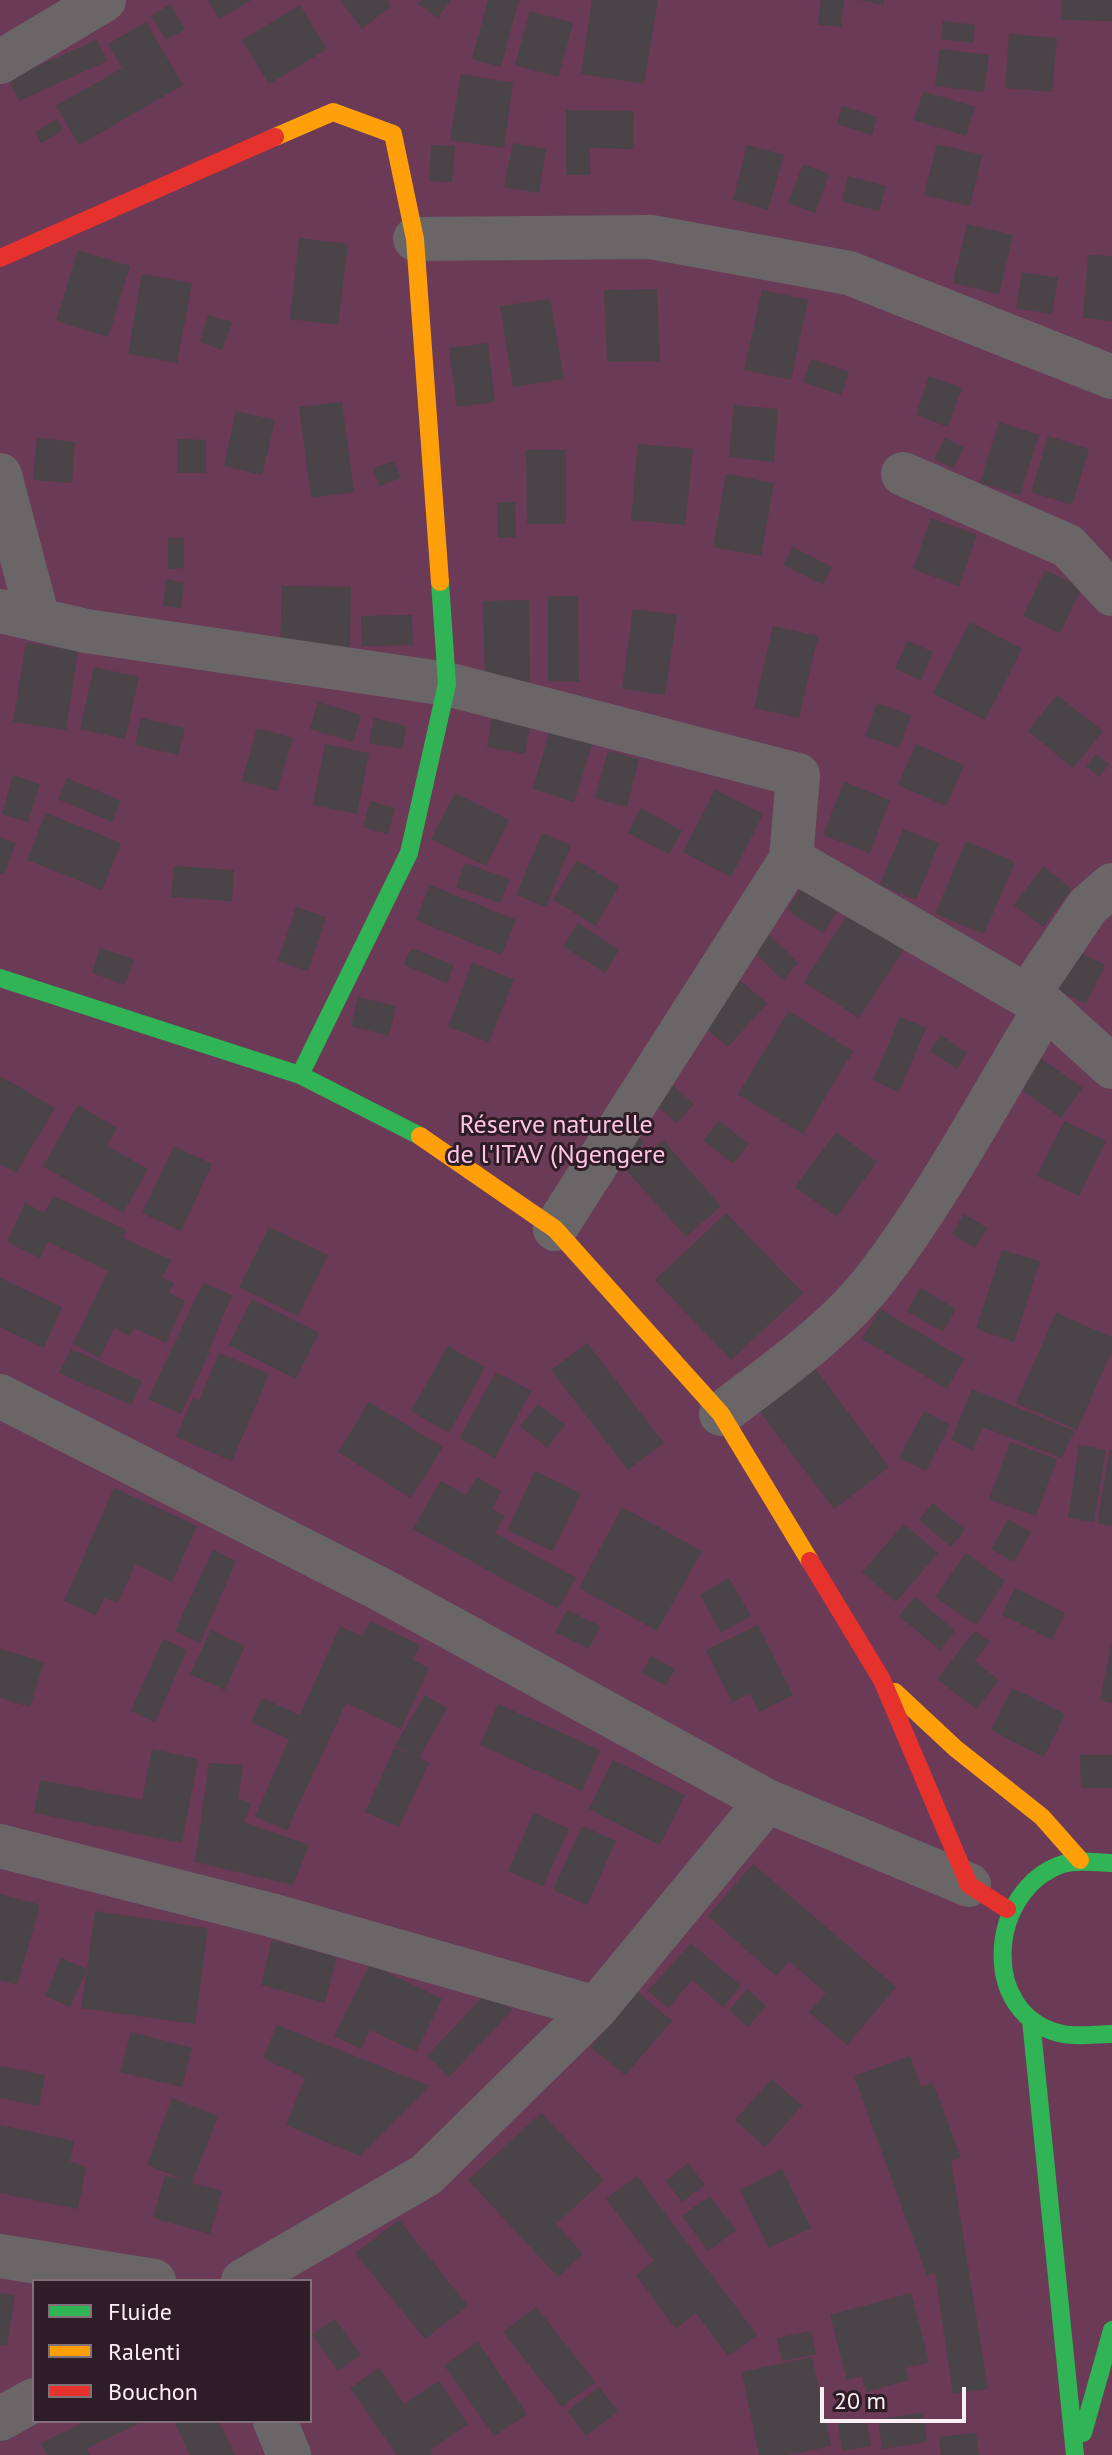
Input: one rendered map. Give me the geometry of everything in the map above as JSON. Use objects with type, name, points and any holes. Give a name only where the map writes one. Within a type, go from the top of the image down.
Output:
[{"type":"main road","points":[[0,258],[333,112],[393,134],[415,239],[447,684],[409,853],[300,1075]]},
{"type":"main road","points":[[0,978],[300,1075],[412,1131],[555,1229],[721,1414],[882,1680],[969,1885],[1007,1909]]},
{"type":"main road","points":[[882,1680],[955,1749],[1032,1812],[1052,1824],[1073,1845],[1080,1860]]},
{"type":"main road","points":[[1112,1863],[1080,1860],[1050,1868],[1025,1884],[1007,1909],[1000,1968],[1010,1996],[1031,2020],[1057,2035],[1086,2040],[1112,2034]]},
{"type":"main road","points":[[1031,2020],[1043,2188],[1076,2455]]},
{"type":"main road","points":[[1076,2455],[1112,2330]]},
{"type":"street","points":[[0,62],[104,0]]},
{"type":"street","points":[[415,239],[651,237],[849,273],[1112,377]]},
{"type":"street","points":[[903,474],[1068,546],[1112,594]]},
{"type":"street","points":[[0,475],[19,615],[86,631],[447,684],[798,775],[791,859],[555,1229]]},
{"type":"street","points":[[791,859],[1036,1001],[1112,1067]]},
{"type":"street","points":[[721,1414],[834,1324],[876,1278],[926,1206],[1088,906],[1112,885]]},
{"type":"street","points":[[0,1396],[380,1589],[767,1801],[969,1885]]},
{"type":"street","points":[[246,2279],[426,2175],[596,2008],[767,1801]]},
{"type":"street","points":[[0,1846],[271,1915],[596,2008]]},
{"type":"street","points":[[0,2256],[142,2279]]},
{"type":"street","points":[[0,2419],[32,2401]]},
{"type":"street","points":[[276,2423],[289,2455]]},
{"type":"green space","name":"Réserve naturelle de l'ITAV (Ngengere","points":[[0,0],[1112,0],[1112,2455],[0,2455]]},
{"type":"building","points":[[208,0],[251,0],[219,19]]},
{"type":"building","points":[[340,0],[387,0],[391,6],[362,29]]},
{"type":"building","points":[[421,0],[451,0],[438,18],[418,4]]},
{"type":"building","points":[[488,0],[519,0],[501,67],[472,59]]},
{"type":"building","points":[[592,0],[658,0],[644,84],[581,74]]},
{"type":"building","points":[[821,0],[844,0],[841,27],[818,25]]},
{"type":"building","points":[[859,0],[884,0],[884,5]]},
{"type":"building","points":[[1061,0],[1112,0],[1112,21],[1061,20]]},
{"type":"building","points":[[170,4],[185,29],[166,40],[151,16]]},
{"type":"building","points":[[300,5],[327,49],[269,84],[242,40]]},
{"type":"building","points":[[530,11],[573,23],[558,77],[515,65]]},
{"type":"building","points":[[943,21],[975,25],[973,43],[941,39]]},
{"type":"building","points":[[146,22],[183,85],[79,145],[56,106],[122,68],[108,44]]},
{"type":"building","points":[[1009,34],[1057,38],[1052,92],[1005,88]]},
{"type":"building","points":[[97,40],[107,61],[19,101],[8,79]]},
{"type":"building","points":[[940,49],[989,55],[984,92],[935,86]]},
{"type":"building","points":[[461,74],[513,83],[504,148],[450,140]]},
{"type":"building","points":[[923,91],[975,107],[966,136],[914,120]]},
{"type":"building","points":[[842,106],[877,117],[872,135],[837,124]]},
{"type":"building","points":[[566,110],[634,111],[633,149],[590,148],[590,175],[566,175]]},
{"type":"building","points":[[57,119],[63,130],[41,143],[35,132]]},
{"type":"building","points":[[513,143],[546,149],[539,193],[504,187]]},
{"type":"building","points":[[937,144],[982,155],[970,206],[924,195]]},
{"type":"building","points":[[431,145],[455,146],[452,182],[429,181]]},
{"type":"building","points":[[747,145],[784,155],[768,210],[733,200]]},
{"type":"building","points":[[803,164],[829,174],[815,213],[788,203]]},
{"type":"building","points":[[848,176],[886,186],[879,211],[842,201]]},
{"type":"building","points":[[967,224],[1013,235],[999,294],[953,283]]},
{"type":"building","points":[[299,238],[348,244],[338,325],[290,319]]},
{"type":"building","points":[[78,250],[130,266],[108,337],[56,321]]},
{"type":"building","points":[[1088,255],[1112,256],[1112,321],[1083,318]]},
{"type":"building","points":[[1022,272],[1058,278],[1052,314],[1016,308]]},
{"type":"building","points":[[142,274],[192,283],[177,363],[128,354]]},
{"type":"building","points":[[657,289],[660,361],[607,362],[604,290]]},
{"type":"building","points":[[762,290],[808,300],[791,380],[744,370]]},
{"type":"building","points":[[550,299],[564,379],[513,387],[500,306]]},
{"type":"building","points":[[208,315],[232,322],[222,350],[200,342]]},
{"type":"building","points":[[488,343],[495,402],[457,407],[449,348]]},
{"type":"building","points":[[811,359],[849,372],[841,395],[803,382]]},
{"type":"building","points":[[929,376],[962,388],[948,427],[916,415]]},
{"type":"building","points":[[342,402],[354,492],[311,498],[299,407]]},
{"type":"building","points":[[734,405],[778,409],[774,462],[729,457]]},
{"type":"building","points":[[236,411],[275,420],[262,475],[224,466]]},
{"type":"building","points":[[999,422],[1039,435],[1020,495],[980,483]]},
{"type":"building","points":[[1048,436],[1089,449],[1072,505],[1031,492]]},
{"type":"building","points":[[37,438],[75,442],[72,483],[33,480]]},
{"type":"building","points":[[945,438],[964,448],[953,468],[934,459]]},
{"type":"building","points":[[177,439],[206,440],[206,473],[177,473]]},
{"type":"building","points":[[638,444],[693,449],[685,525],[631,520]]},
{"type":"building","points":[[526,450],[566,450],[566,524],[527,524]]},
{"type":"building","points":[[394,461],[401,478],[379,486],[373,468]]},
{"type":"building","points":[[726,474],[774,483],[761,556],[713,547]]},
{"type":"building","points":[[497,502],[515,502],[516,537],[498,538]]},
{"type":"building","points":[[931,518],[977,535],[959,586],[913,569]]},
{"type":"building","points":[[168,538],[184,538],[184,568],[168,569]]},
{"type":"building","points":[[793,547],[832,567],[823,585],[783,565]]},
{"type":"building","points":[[1045,570],[1082,587],[1060,633],[1023,616]]},
{"type":"building","points":[[166,579],[184,583],[181,608],[163,606]]},
{"type":"building","points":[[282,586],[351,587],[350,649],[280,646]]},
{"type":"building","points":[[548,596],[578,596],[579,682],[548,681]]},
{"type":"building","points":[[529,600],[530,681],[485,682],[483,601]]},
{"type":"building","points":[[633,609],[677,615],[665,695],[622,689]]},
{"type":"building","points":[[412,615],[413,645],[362,646],[361,616]]},
{"type":"building","points":[[970,622],[1022,649],[985,720],[933,693]]},
{"type":"building","points":[[773,626],[818,636],[799,718],[754,708]]},
{"type":"building","points":[[907,641],[933,652],[921,680],[895,669]]},
{"type":"building","points":[[26,643],[78,651],[66,730],[13,722]]},
{"type":"building","points":[[94,667],[139,677],[125,739],[80,729]]},
{"type":"building","points":[[1057,695],[1103,731],[1073,768],[1028,731]]},
{"type":"building","points":[[318,702],[361,715],[353,742],[310,729]]},
{"type":"building","points":[[877,703],[911,716],[899,748],[865,736]]},
{"type":"building","points":[[141,718],[185,728],[178,755],[135,745]]},
{"type":"building","points":[[374,718],[407,726],[402,749],[369,743]]},
{"type":"building","points":[[492,718],[530,724],[525,754],[487,747]]},
{"type":"building","points":[[257,728],[293,738],[277,791],[242,781]]},
{"type":"building","points":[[550,729],[593,742],[574,802],[533,789]]},
{"type":"building","points":[[325,744],[369,753],[357,814],[313,805]]},
{"type":"building","points":[[916,744],[964,765],[946,806],[898,785]]},
{"type":"building","points":[[608,751],[639,759],[627,807],[595,798]]},
{"type":"building","points":[[1096,754],[1109,764],[1099,777],[1086,766]]},
{"type":"building","points":[[13,775],[40,784],[28,822],[2,814]]},
{"type":"building","points":[[67,778],[121,801],[112,822],[58,799]]},
{"type":"building","points":[[844,782],[890,800],[870,853],[823,835]]},
{"type":"building","points":[[715,790],[763,814],[731,877],[683,852]]},
{"type":"building","points":[[455,793],[509,820],[486,866],[431,839]]},
{"type":"building","points":[[370,801],[395,808],[388,834],[363,827]]},
{"type":"building","points":[[641,808],[682,831],[669,854],[628,833]]},
{"type":"building","points":[[46,813],[121,843],[102,890],[27,860]]},
{"type":"building","points":[[903,829],[939,843],[916,900],[880,885]]},
{"type":"building","points":[[542,833],[571,845],[546,907],[516,895]]},
{"type":"building","points":[[0,837],[16,843],[4,874],[0,873]]},
{"type":"building","points":[[966,841],[1015,862],[984,934],[935,914]]},
{"type":"building","points":[[577,860],[619,886],[596,926],[553,900]]},
{"type":"building","points":[[465,863],[510,879],[500,903],[456,887]]},
{"type":"building","points":[[174,866],[234,870],[232,901],[171,897]]},
{"type":"building","points":[[1043,866],[1072,889],[1043,927],[1014,905]]},
{"type":"building","points":[[430,885],[516,920],[501,955],[416,920]]},
{"type":"building","points":[[803,885],[839,909],[823,933],[787,910]]},
{"type":"building","points":[[296,907],[326,917],[308,971],[278,961]]},
{"type":"building","points":[[852,907],[908,943],[859,1018],[804,982]]},
{"type":"building","points":[[578,923],[619,950],[605,973],[563,946]]},
{"type":"building","points":[[764,930],[798,963],[783,980],[748,947]]},
{"type":"building","points":[[100,948],[134,959],[125,985],[92,973]]},
{"type":"building","points":[[411,948],[454,965],[447,983],[404,965]]},
{"type":"building","points":[[1077,951],[1105,965],[1086,1004],[1057,990]]},
{"type":"building","points":[[472,963],[514,979],[489,1042],[448,1027]]},
{"type":"building","points":[[736,977],[767,1003],[728,1047],[697,1021]]},
{"type":"building","points":[[358,997],[396,1006],[389,1036],[351,1026]]},
{"type":"building","points":[[789,1011],[853,1051],[803,1134],[738,1094]]},
{"type":"building","points":[[900,1017],[926,1028],[899,1092],[873,1080]]},
{"type":"building","points":[[941,1035],[967,1053],[957,1069],[930,1051]]},
{"type":"building","points":[[1037,1056],[1083,1088],[1061,1118],[1016,1086]]},
{"type":"building","points":[[0,1076],[55,1108],[16,1173],[0,1164]]},
{"type":"building","points":[[672,1085],[694,1104],[677,1123],[655,1104]]},
{"type":"building","points":[[78,1105],[117,1128],[107,1146],[148,1169],[123,1213],[43,1166]]},
{"type":"building","points":[[719,1121],[749,1144],[733,1164],[703,1140]]},
{"type":"building","points":[[1064,1121],[1106,1141],[1079,1196],[1037,1176]]},
{"type":"building","points":[[836,1132],[877,1162],[837,1217],[795,1187]]},
{"type":"building","points":[[633,1134],[644,1141],[633,1159],[622,1152]]},
{"type":"building","points":[[663,1140],[721,1206],[686,1237],[627,1171]]},
{"type":"building","points":[[174,1146],[212,1164],[181,1231],[142,1213]]},
{"type":"building","points":[[53,1196],[127,1230],[123,1238],[171,1260],[162,1278],[174,1283],[169,1293],[185,1301],[166,1343],[134,1328],[130,1336],[114,1328],[100,1358],[73,1344],[108,1271],[48,1242],[40,1258],[7,1242],[25,1203],[45,1213]]},
{"type":"building","points":[[726,1213],[803,1293],[731,1360],[655,1280]]},
{"type":"building","points":[[964,1214],[987,1228],[975,1248],[952,1234]]},
{"type":"building","points":[[269,1227],[328,1255],[298,1316],[239,1287]]},
{"type":"building","points":[[1002,1250],[1040,1261],[1014,1342],[976,1329]]},
{"type":"building","points":[[0,1278],[62,1307],[44,1348],[0,1327]]},
{"type":"building","points":[[203,1283],[232,1295],[209,1350],[185,1340],[210,1351],[181,1414],[148,1399]]},
{"type":"building","points":[[920,1288],[956,1309],[943,1332],[907,1311]]},
{"type":"building","points":[[252,1299],[319,1333],[296,1379],[229,1345]]},
{"type":"building","points":[[880,1309],[964,1359],[947,1389],[862,1339]]},
{"type":"building","points":[[1056,1313],[1112,1337],[1112,1351],[1077,1430],[1016,1403]]},
{"type":"building","points":[[587,1343],[664,1443],[628,1470],[551,1370]]},
{"type":"building","points":[[448,1346],[485,1367],[449,1433],[411,1411]]},
{"type":"building","points":[[71,1349],[142,1381],[132,1405],[59,1373]]},
{"type":"building","points":[[219,1353],[269,1374],[232,1461],[176,1437],[193,1398],[199,1401]]},
{"type":"building","points":[[811,1363],[889,1467],[834,1509],[755,1405]]},
{"type":"building","points":[[496,1372],[531,1391],[495,1458],[459,1438]]},
{"type":"building","points":[[972,1389],[1074,1431],[1062,1458],[983,1427],[973,1450],[951,1440]]},
{"type":"building","points":[[369,1402],[443,1447],[411,1498],[338,1452]]},
{"type":"building","points":[[538,1404],[565,1425],[547,1448],[520,1426]]},
{"type":"building","points":[[924,1411],[950,1425],[926,1471],[899,1458]]},
{"type":"building","points":[[1010,1442],[1057,1459],[1036,1516],[989,1499]]},
{"type":"building","points":[[1079,1445],[1106,1450],[1094,1522],[1068,1518]]},
{"type":"building","points":[[1112,1449],[1112,1526],[1097,1523]]},
{"type":"building","points":[[535,1471],[581,1493],[553,1551],[507,1530]]},
{"type":"building","points":[[477,1477],[501,1491],[492,1509],[505,1516],[495,1533],[576,1578],[558,1609],[413,1529],[440,1481],[466,1495]]},
{"type":"building","points":[[114,1488],[197,1526],[172,1582],[135,1564],[118,1603],[104,1598],[96,1615],[64,1601]]},
{"type":"building","points":[[933,1503],[965,1530],[951,1547],[919,1520]]},
{"type":"building","points":[[622,1507],[702,1551],[657,1631],[579,1588]]},
{"type":"building","points":[[1008,1519],[1031,1532],[1014,1562],[991,1549]]},
{"type":"building","points":[[904,1524],[938,1553],[896,1602],[862,1572]]},
{"type":"building","points":[[213,1550],[236,1561],[200,1643],[175,1631]]},
{"type":"building","points":[[966,1553],[1005,1581],[976,1625],[935,1597]]},
{"type":"building","points":[[729,1578],[751,1616],[721,1633],[700,1595]]},
{"type":"building","points":[[1015,1588],[1065,1613],[1052,1640],[1002,1615]]},
{"type":"building","points":[[915,1597],[955,1631],[940,1650],[899,1616]]},
{"type":"building","points":[[567,1610],[600,1626],[589,1649],[555,1632]]},
{"type":"building","points":[[370,1621],[420,1645],[413,1660],[429,1668],[401,1729],[346,1703],[287,1830],[255,1817],[289,1739],[251,1722],[262,1698],[300,1715],[340,1626],[362,1636]]},
{"type":"building","points":[[758,1625],[793,1695],[759,1712],[750,1694],[732,1702],[706,1650]]},
{"type":"building","points":[[211,1630],[245,1646],[225,1690],[190,1674]]},
{"type":"building","points":[[975,1631],[990,1642],[974,1661],[999,1680],[976,1709],[937,1679]]},
{"type":"building","points":[[163,1639],[187,1650],[155,1722],[131,1711]]},
{"type":"building","points":[[1112,1646],[1112,1703],[1100,1700]]},
{"type":"building","points":[[0,1649],[44,1662],[30,1707],[0,1698]]},
{"type":"building","points":[[651,1656],[675,1669],[666,1686],[642,1673]]},
{"type":"building","points":[[1012,1688],[1065,1714],[1044,1757],[991,1730]]},
{"type":"building","points":[[425,1695],[447,1708],[419,1758],[429,1763],[399,1827],[365,1812],[395,1747],[415,1756],[395,1745]]},
{"type":"building","points":[[498,1704],[600,1750],[582,1791],[480,1745]]},
{"type":"building","points":[[152,1749],[198,1759],[182,1843],[34,1813],[40,1780],[142,1800]]},
{"type":"building","points":[[1080,1755],[1112,1755],[1112,1788],[1081,1788]]},
{"type":"building","points":[[613,1760],[685,1795],[660,1845],[589,1809]]},
{"type":"building","points":[[209,1763],[243,1765],[238,1798],[251,1804],[244,1822],[309,1845],[293,1885],[195,1862]]},
{"type":"building","points":[[534,1813],[569,1829],[543,1886],[508,1871]]},
{"type":"building","points":[[582,1826],[616,1841],[587,1905],[553,1890]]},
{"type":"building","points":[[753,1864],[896,1987],[847,2045],[809,2012],[826,1993],[789,1961],[776,1976],[708,1916]]},
{"type":"building","points":[[0,1894],[40,1905],[17,1985],[0,1980]]},
{"type":"building","points":[[95,1911],[208,1928],[195,2024],[81,2008]]},
{"type":"building","points":[[272,1940],[337,1957],[325,2003],[261,1985]]},
{"type":"building","points":[[691,1943],[741,1986],[723,2007],[692,1980],[668,2008],[648,1991]]},
{"type":"building","points":[[61,1958],[87,1969],[70,2007],[45,1996]]},
{"type":"building","points":[[370,1964],[442,1999],[416,2052],[370,2030],[361,2049],[334,2036]]},
{"type":"building","points":[[490,1989],[512,2010],[449,2077],[427,2056]]},
{"type":"building","points":[[747,1989],[766,2006],[748,2027],[729,2010]]},
{"type":"building","points":[[638,1992],[672,2021],[625,2075],[590,2047]]},
{"type":"building","points":[[277,2025],[430,2086],[360,2156],[286,2125],[305,2078],[263,2058]]},
{"type":"building","points":[[131,2032],[192,2048],[182,2087],[120,2072]]},
{"type":"building","points":[[910,2056],[921,2087],[933,2083],[961,2158],[951,2161],[988,2389],[953,2394],[935,2273],[927,2276],[854,2076]]},
{"type":"building","points":[[0,2066],[45,2075],[39,2106],[0,2098]]},
{"type":"building","points":[[772,2079],[802,2106],[765,2147],[735,2120]]},
{"type":"building","points":[[172,2098],[218,2116],[192,2183],[222,2191],[210,2234],[153,2218],[165,2175],[187,2181],[147,2165]]},
{"type":"building","points":[[541,2113],[604,2180],[556,2224],[583,2254],[558,2277],[468,2180]]},
{"type":"building","points":[[0,2125],[74,2141],[70,2162],[86,2166],[78,2209],[0,2193]]},
{"type":"building","points":[[688,2163],[705,2185],[682,2202],[666,2181]]},
{"type":"building","points":[[782,2169],[811,2228],[769,2248],[740,2190]]},
{"type":"building","points":[[637,2176],[757,2335],[728,2356],[696,2313],[676,2329],[636,2275],[654,2261],[606,2199]]},
{"type":"building","points":[[710,2196],[736,2230],[708,2251],[682,2216]]},
{"type":"building","points":[[399,2220],[468,2306],[425,2339],[355,2253]]},
{"type":"building","points":[[0,2293],[15,2295],[7,2346],[0,2345]]},
{"type":"building","points":[[911,2293],[929,2362],[906,2368],[909,2380],[866,2392],[862,2376],[847,2380],[830,2315]]},
{"type":"building","points":[[536,2307],[595,2382],[562,2407],[503,2332]]},
{"type":"building","points":[[335,2319],[361,2355],[338,2371],[312,2335]]},
{"type":"building","points":[[811,2331],[816,2354],[782,2361],[777,2338]]},
{"type":"building","points":[[478,2342],[527,2414],[494,2436],[444,2365]]},
{"type":"building","points":[[812,2357],[831,2446],[787,2455],[759,2455],[742,2372]]},
{"type":"building","points":[[379,2368],[404,2404],[439,2381],[468,2424],[430,2450],[433,2455],[397,2455],[350,2388]]},
{"type":"building","points":[[599,2387],[618,2411],[586,2436],[567,2411]]},
{"type":"building","points":[[923,2413],[927,2442],[882,2449],[878,2419]]},
{"type":"building","points":[[866,2420],[871,2446],[842,2451],[838,2424]]},
{"type":"building","points":[[83,2423],[138,2424],[87,2448],[90,2455],[47,2455],[41,2443]]},
{"type":"building","points":[[175,2423],[220,2423],[235,2455],[190,2455]]},
{"type":"building","points":[[976,2433],[979,2455],[941,2455],[939,2437]]},
{"type":"traffic: fast","points":[[300,1075],[409,853],[447,684],[440,582]]},
{"type":"traffic: fast","points":[[0,978],[300,1075],[420,1136]]},
{"type":"traffic: fast","points":[[1112,1863],[1081,1861],[1063,1864],[1038,1878],[1019,1899],[1007,1924],[1003,1952],[1006,1979],[1016,2004],[1035,2023],[1069,2035],[1112,2034]]},
{"type":"traffic: fast","points":[[1031,2020],[1075,2455]]},
{"type":"traffic: fast","points":[[1083,2433],[1112,2330]]},
{"type":"traffic: slow","points":[[275,137],[333,112],[393,134],[415,239],[440,582]]},
{"type":"traffic: slow","points":[[420,1136],[555,1229],[721,1414],[810,1561]]},
{"type":"traffic: slow","points":[[895,1692],[955,1748],[1042,1817],[1080,1860]]},
{"type":"traffic: jam","points":[[0,258],[275,137]]},
{"type":"traffic: jam","points":[[810,1561],[882,1680],[969,1885],[1007,1909]]}]
